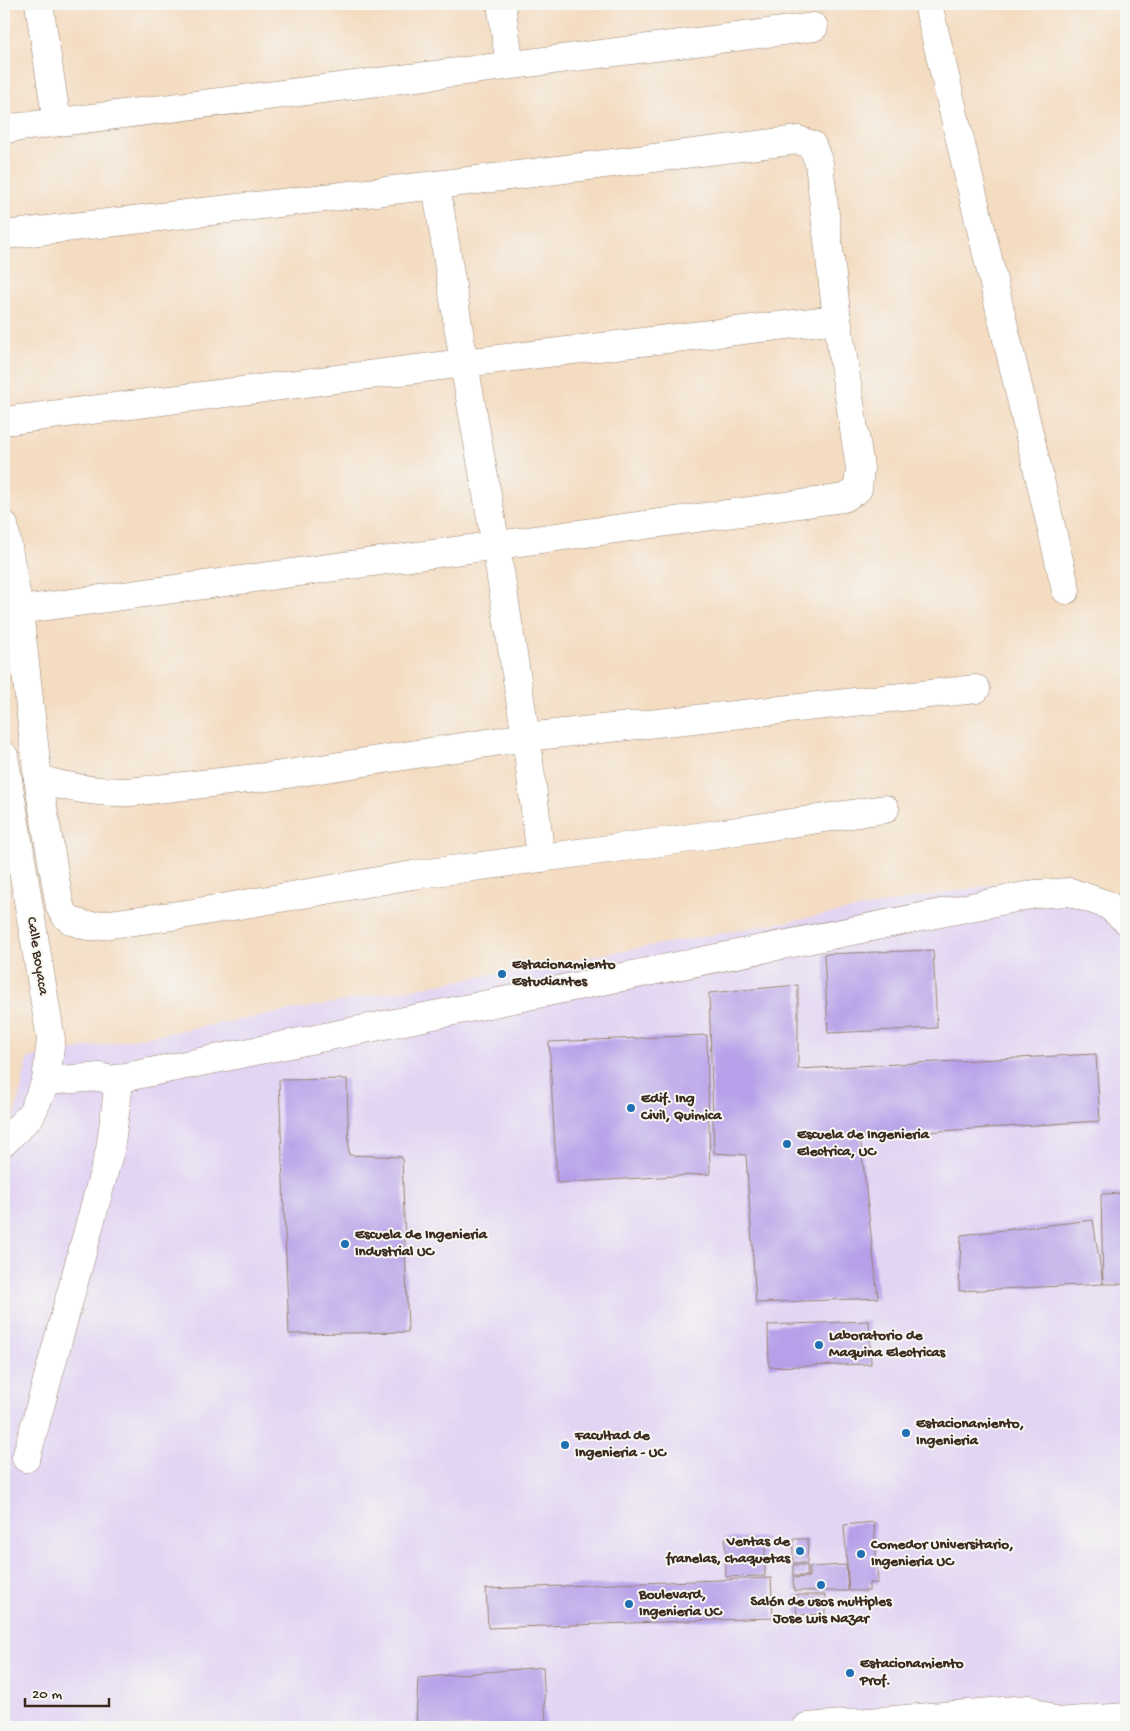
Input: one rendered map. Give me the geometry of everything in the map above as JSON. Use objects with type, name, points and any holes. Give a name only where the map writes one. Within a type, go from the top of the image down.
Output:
[{"type":"street","points":[[39,4],[57,122]]},
{"type":"street","points":[[501,4],[510,65]]},
{"type":"street","points":[[928,4],[1066,590]]},
{"type":"street","points":[[4,129],[814,27]]},
{"type":"street","points":[[4,235],[798,140],[812,145],[819,163],[837,319],[860,468],[858,489],[844,498],[19,610]]},
{"type":"street","points":[[436,184],[526,736],[541,858]]},
{"type":"street","points":[[4,420],[837,319]]},
{"type":"street","points":[[4,526],[19,610],[38,778],[60,907],[72,921],[87,926],[187,914],[413,875],[678,840],[884,809]]},
{"type":"street","points":[[38,778],[80,790],[130,792],[275,776],[526,736],[976,689]]},
{"type":"street","name":"Calle Boyaca","points":[[4,756],[51,1039],[46,1081],[31,1116],[4,1142]]},
{"type":"street","points":[[46,1081],[100,1077],[111,1080],[1035,894],[1070,892],[1108,905],[1126,920]]},
{"type":"street","points":[[26,1458],[110,1150],[118,1091],[111,1080]]},
{"type":"street","points":[[808,1727],[1029,1710],[1054,1725],[1126,1717]]},
{"type":"shaded area","name":"Facultad de Ingenieria - UC","points":[[1062,872],[1126,939],[1126,1726],[4,1727],[4,1163],[28,1058]]},
{"type":"building","points":[[933,950],[937,1028],[828,1033],[824,954]]},
{"type":"building","name":"Escuela de Ingenieria Electrica, UC","points":[[798,985],[798,1069],[1096,1054],[1100,1121],[860,1136],[878,1298],[756,1303],[746,1155],[714,1153],[709,993]]},
{"type":"building","name":"Edif. Ing Civil, Quimica","points":[[707,1035],[710,1174],[557,1183],[549,1042]]},
{"type":"building","name":"Escuela de Ingenieria Industrial UC","points":[[347,1079],[349,1155],[402,1157],[408,1332],[289,1334],[279,1080]]},
{"type":"building","points":[[1126,1193],[1126,1284],[1103,1284],[1101,1194]]},
{"type":"building","points":[[1093,1220],[1103,1284],[959,1291],[961,1235]]},
{"type":"building","name":"Laboratorio de Maquina Electricas","points":[[869,1321],[871,1364],[769,1367],[768,1325]]},
{"type":"building","name":"Comedor Universitario, Ingenieria UC","points":[[874,1522],[878,1583],[869,1583],[869,1591],[849,1591],[844,1525]]},
{"type":"building","points":[[765,1537],[765,1576],[726,1577],[725,1538]]},
{"type":"building","name":"Ventas de franelas, chaquetas","points":[[793,1539],[808,1539],[807,1563],[793,1563]]},
{"type":"building","points":[[793,1565],[807,1565],[807,1576],[793,1576]]},
{"type":"building","name":"Salón de usos multiples Jose Luis Nazar","points":[[846,1565],[848,1591],[794,1591],[793,1578],[809,1577],[809,1567]]},
{"type":"building","name":"Boulevard, Ingenieria UC","points":[[771,1578],[773,1618],[488,1628],[486,1589]]},
{"type":"building","points":[[795,1595],[825,1595],[825,1614],[797,1615]]},
{"type":"building","points":[[543,1667],[546,1727],[416,1727],[418,1678]]},
{"type":"place","name":"Estacionamiento Estudiantes","points":[[502,974]]},
{"type":"place","name":"Edif. Ing Civil, Quimica","points":[[631,1108]]},
{"type":"place","name":"Escuela de Ingenieria Electrica, UC","points":[[787,1144]]},
{"type":"place","name":"Escuela de Ingenieria Industrial UC","points":[[345,1244]]},
{"type":"place","name":"Laboratorio de Maquina Electricas","points":[[819,1345]]},
{"type":"place","name":"Estacionamiento, Ingenieria","points":[[906,1433]]},
{"type":"place","name":"Facultad de Ingenieria - UC","points":[[565,1445]]},
{"type":"place","name":"Ventas de franelas, chaquetas","points":[[800,1551]]},
{"type":"place","name":"Comedor Universitario, Ingenieria UC","points":[[861,1554]]},
{"type":"place","name":"Salón de usos multiples Jose Luis Nazar","points":[[821,1585]]},
{"type":"place","name":"Boulevard, Ingenieria UC","points":[[629,1604]]},
{"type":"place","name":"Estacionamiento Prof.","points":[[850,1673]]}]
